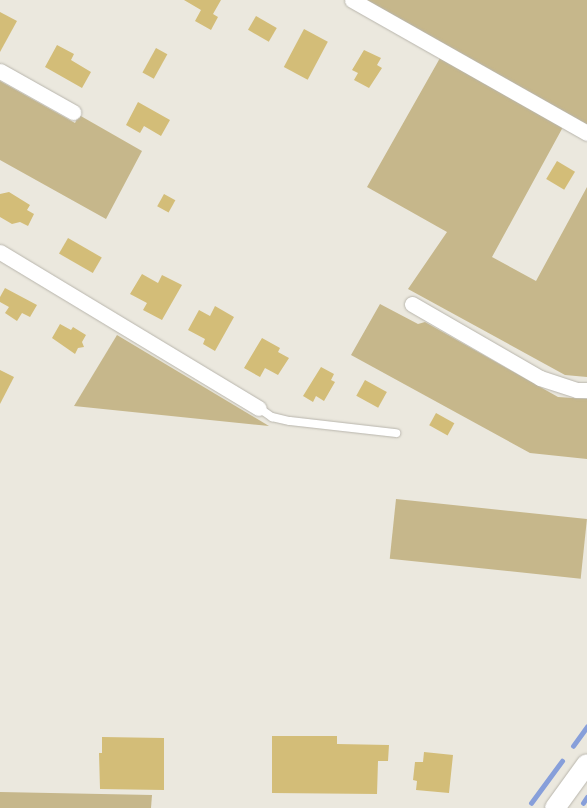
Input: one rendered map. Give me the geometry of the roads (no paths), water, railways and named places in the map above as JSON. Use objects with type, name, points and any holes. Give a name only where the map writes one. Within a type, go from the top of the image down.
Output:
[{"type":"street","points":[[352,0],[587,134]]},
{"type":"street","points":[[0,71],[73,112]]},
{"type":"street","points":[[0,252],[259,408]]},
{"type":"street","points":[[412,304],[540,378],[577,390],[587,390]]},
{"type":"street","points":[[555,808],[587,764]]},
{"type":"lane","points":[[259,408],[272,417],[290,421],[396,433]]},
{"type":"waterway","points":[[573,746],[587,727]]},
{"type":"waterway","points":[[531,803],[562,761]]},
{"type":"waterway","points":[[583,803],[587,797]]}]
